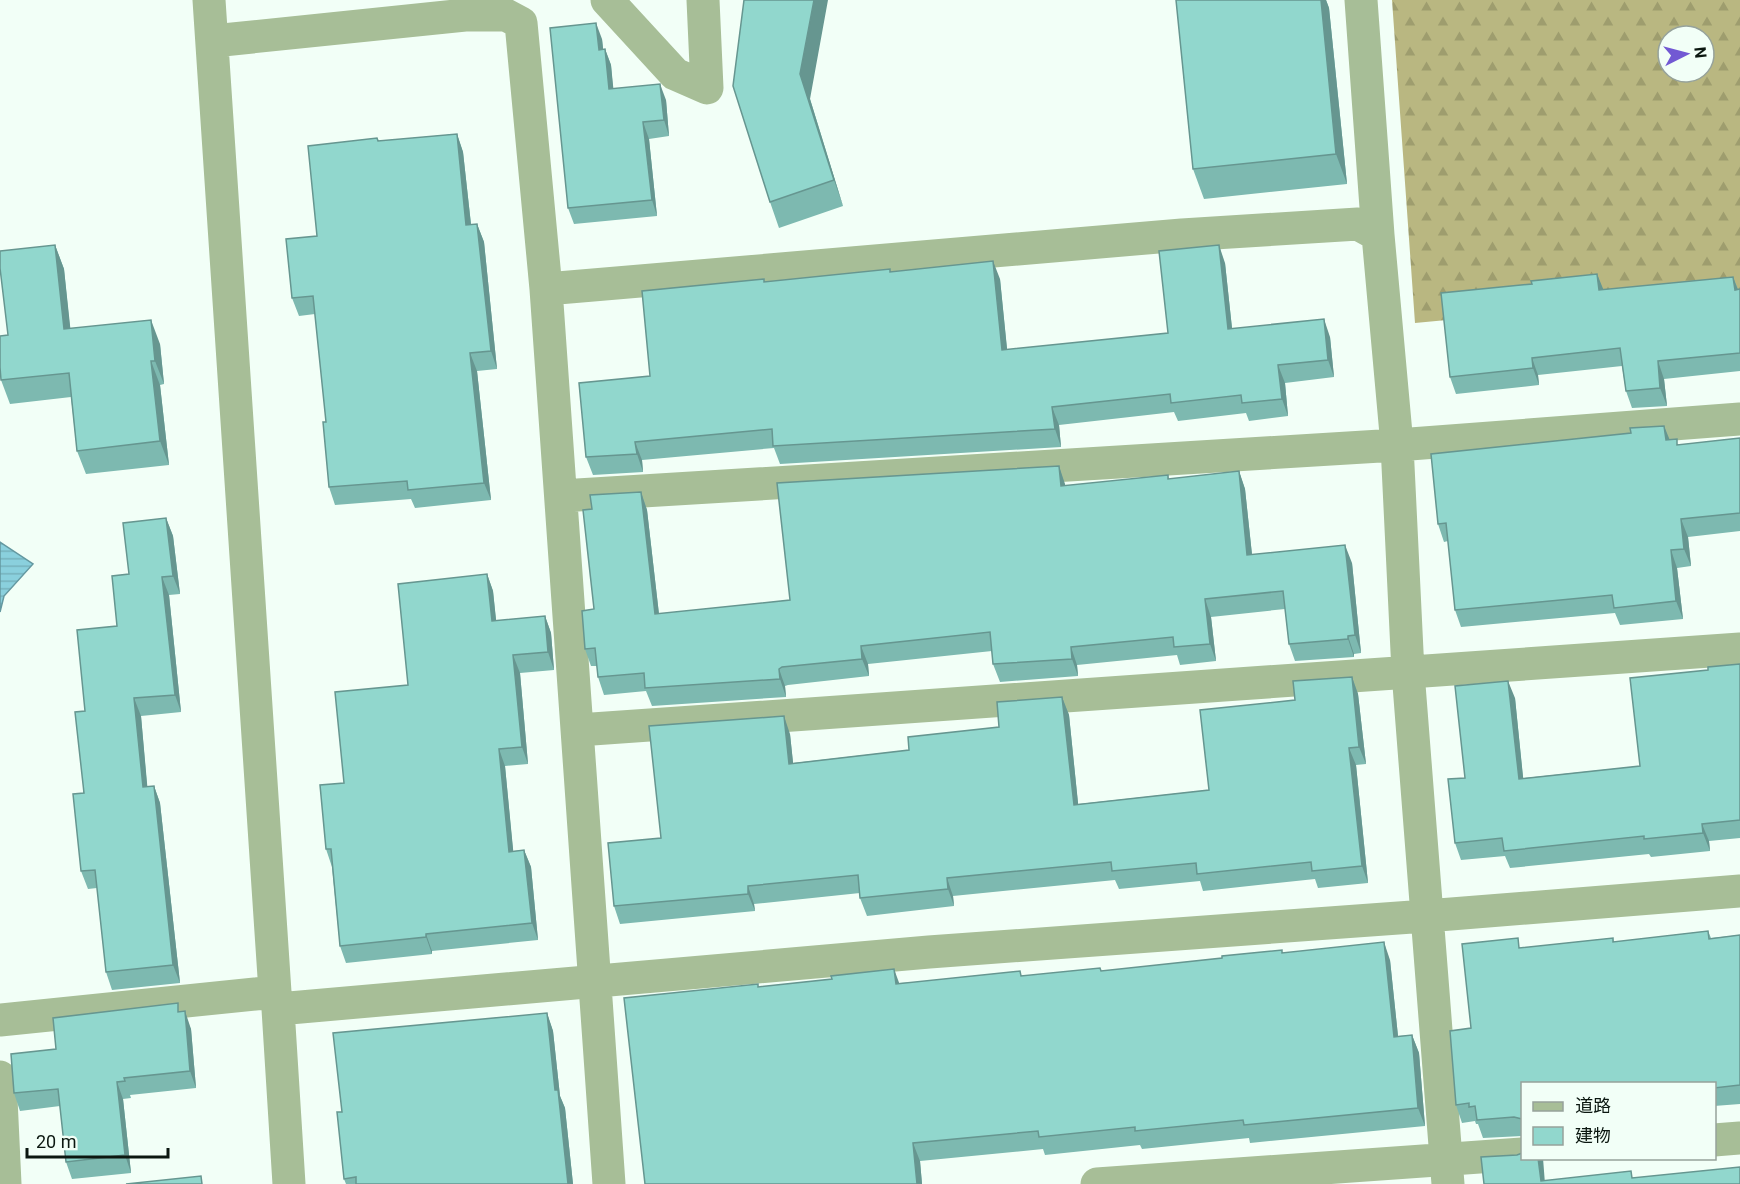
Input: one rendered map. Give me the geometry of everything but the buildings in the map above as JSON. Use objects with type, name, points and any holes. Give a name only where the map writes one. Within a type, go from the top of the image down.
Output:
[{"type":"street","points":[[209,0],[290,1184]]},
{"type":"street","points":[[607,0],[675,74],[707,88],[703,0]]},
{"type":"street","points":[[1361,0],[1378,235],[1397,445],[1408,672],[1447,1172]]},
{"type":"street","points":[[213,41],[465,15],[506,15],[521,23],[546,289],[609,1184]]},
{"type":"street","points":[[546,289],[1288,228],[1358,224],[1378,235]]},
{"type":"street","points":[[561,496],[1397,445],[1740,419]]},
{"type":"street","points":[[578,730],[1740,649]]},
{"type":"street","points":[[0,1020],[593,980],[929,952],[1740,891]]},
{"type":"street","points":[[0,1077],[5,1184]]},
{"type":"street","points":[[1716,1140],[1740,1138]]},
{"type":"street","points":[[1097,1184],[1447,1172],[1521,1154]]},
{"type":"green space","points":[[1392,0],[1740,0],[1740,292],[1415,323]]},
{"type":"water","points":[[0,542],[33,564],[4,596],[0,612]]}]
